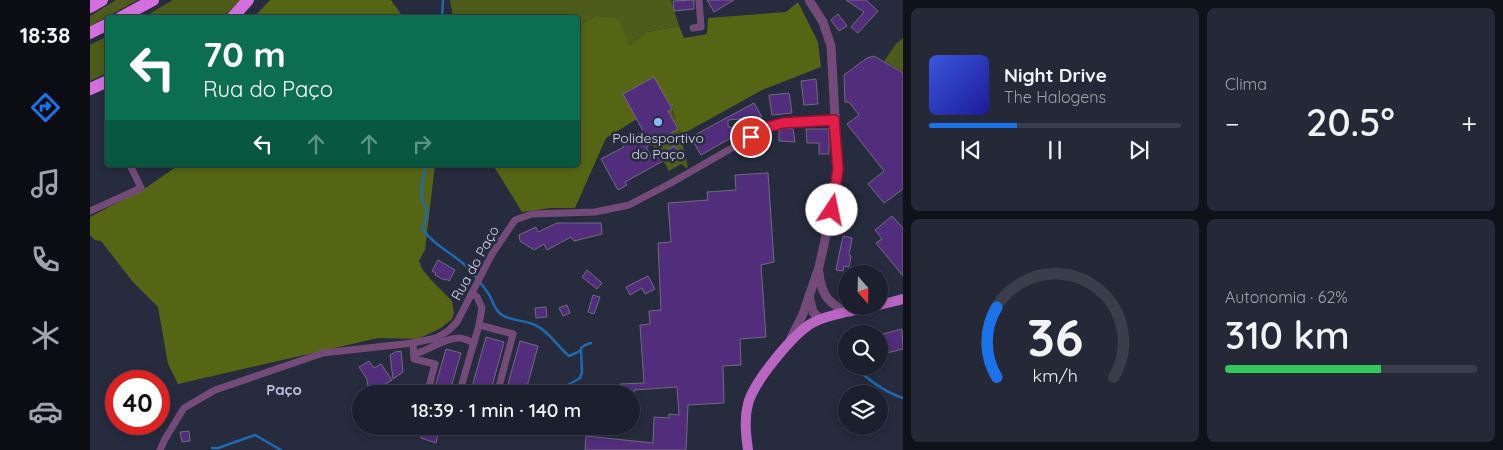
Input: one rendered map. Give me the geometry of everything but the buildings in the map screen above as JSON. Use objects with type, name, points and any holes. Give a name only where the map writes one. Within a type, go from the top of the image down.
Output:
[{"type":"highway","points":[[90,7],[102,0]]},
{"type":"highway","points":[[126,15],[153,0]]},
{"type":"highway","points":[[235,15],[248,0]]},
{"type":"highway","points":[[90,33],[105,26]]},
{"type":"highway","points":[[90,89],[105,82]]},
{"type":"main road","points":[[888,303],[903,299]]},
{"type":"main road","points":[[748,450],[746,430],[747,406],[751,394],[788,342],[804,328],[820,319],[838,315]]},
{"type":"street","points":[[694,28],[701,26],[699,0]]},
{"type":"street","points":[[788,342],[803,314],[818,268],[837,181],[838,158],[834,120],[831,46],[822,22],[809,0]]},
{"type":"street","name":"Rua do Paço","points":[[160,450],[184,408],[215,390],[323,353],[413,343],[436,338],[448,331],[457,322],[492,254],[515,220],[532,214],[595,212],[629,205],[765,128],[783,123],[834,120]]},
{"type":"street","points":[[90,211],[140,188],[131,167]]},
{"type":"street","points":[[818,268],[822,288],[827,298],[838,307]]},
{"type":"street","points":[[462,385],[482,308],[477,297],[472,293]]},
{"type":"street","points":[[809,296],[812,308],[820,319]]},
{"type":"street","points":[[479,325],[513,334],[499,385]]},
{"type":"street","points":[[414,354],[446,341],[460,338],[474,343]]},
{"type":"street","points":[[413,343],[414,359],[435,364],[429,385]]},
{"type":"green space","points":[[116,0],[138,0],[110,15],[105,15],[105,18],[90,26],[90,16]]},
{"type":"green space","points":[[173,0],[241,0],[225,15],[147,15]]},
{"type":"green space","points":[[270,0],[391,0],[402,15],[256,15]]},
{"type":"green space","points":[[450,0],[671,0],[679,26],[647,32],[629,45],[594,16],[580,26],[580,15],[453,15]]},
{"type":"green space","points":[[798,2],[818,42],[821,67],[762,90],[681,135],[672,109],[654,77],[623,94],[637,119],[606,138],[575,208],[551,208],[522,212],[494,167],[580,167],[580,26],[594,16],[619,19],[629,45],[647,32],[679,26],[684,38],[707,34],[708,18],[786,12]]},
{"type":"green space","points":[[105,37],[105,74],[90,81],[90,45]]},
{"type":"green space","points":[[903,38],[903,72],[884,61],[896,44]]},
{"type":"green space","name":"Polidesportivo do Paço","points":[[654,77],[678,125],[688,167],[686,168],[681,164],[669,171],[651,144],[623,94]]},
{"type":"green space","points":[[178,167],[435,167],[425,250],[419,261],[422,269],[452,301],[454,314],[452,319],[441,328],[418,339],[378,338],[178,384],[168,364],[158,307],[133,282],[101,241],[95,240],[90,235],[90,217],[147,187]]},
{"type":"waterway","points":[[442,15],[443,0]]},
{"type":"waterway","points":[[426,167],[422,185],[422,200],[427,209],[426,220],[422,228],[426,234],[469,269],[488,293],[500,313],[506,317],[531,323],[540,328],[569,356],[580,351]]},
{"type":"waterway","points":[[568,385],[580,378],[582,372],[581,348],[591,343]]},
{"type":"waterway","points":[[864,375],[883,389],[903,398]]},
{"type":"waterway","points":[[212,448],[218,448],[255,435],[281,450]]},
{"type":"place","name":"Polidesportivo do Paço","points":[[658,122]]},
{"type":"district","name":"Paço","points":[[284,389]]},
{"type":"route","points":[[751,137],[765,128],[783,123],[834,120],[838,169],[832,210]]}]
